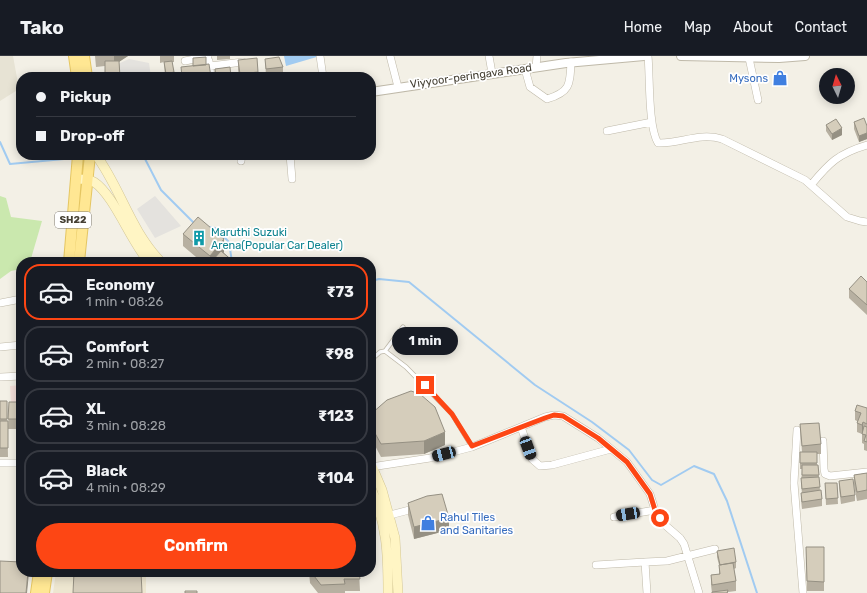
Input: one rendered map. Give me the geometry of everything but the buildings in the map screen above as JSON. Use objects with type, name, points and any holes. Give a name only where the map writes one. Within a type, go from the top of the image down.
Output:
[{"type":"main road","points":[[74,56],[76,72]]},
{"type":"main road","points":[[84,56],[86,72]]},
{"type":"main road","name":"SH22","points":[[69,257],[78,160]]},
{"type":"main road","name":"SH22","points":[[80,257],[89,180],[94,160]]},
{"type":"main road","points":[[96,160],[106,168],[126,213],[157,257]]},
{"type":"main road","points":[[76,179],[89,180],[98,186],[145,257]]},
{"type":"main road","points":[[376,479],[390,515],[395,538],[398,593]]},
{"type":"main road","points":[[376,502],[382,518],[387,540],[388,593]]},
{"type":"main road","points":[[36,593],[38,577]]},
{"type":"main road","points":[[44,593],[46,577]]},
{"type":"street","points":[[185,61],[208,56],[211,72]]},
{"type":"street","points":[[320,56],[322,72]]},
{"type":"street","points":[[390,56],[398,87]]},
{"type":"street","points":[[490,56],[492,73]]},
{"type":"street","points":[[536,67],[538,56]]},
{"type":"street","name":"Viyyoor-peringava Road","points":[[376,91],[571,62],[644,56]]},
{"type":"street","points":[[648,56],[652,122],[655,137],[658,143],[694,137],[712,136],[722,139],[811,185],[847,217],[867,222]]},
{"type":"street","points":[[681,56],[749,58],[805,56]]},
{"type":"street","points":[[749,58],[758,100]]},
{"type":"street","points":[[210,66],[243,62]]},
{"type":"street","points":[[525,69],[530,87],[547,99],[560,95],[566,89],[570,80],[571,62]]},
{"type":"street","points":[[607,131],[652,122]]},
{"type":"street","points":[[811,185],[828,164],[852,149],[867,145]]},
{"type":"street","points":[[290,160],[292,179]]},
{"type":"street","points":[[0,303],[16,300]]},
{"type":"street","points":[[0,347],[16,345]]},
{"type":"street","points":[[1,376],[16,376]]},
{"type":"street","points":[[376,465],[430,458],[472,446],[554,415],[563,416],[598,438],[627,462],[650,494],[655,510],[665,525],[680,538],[684,544],[699,593]]},
{"type":"street","points":[[521,427],[532,458],[540,466],[552,465],[611,449]]},
{"type":"street","points":[[796,430],[794,482],[802,593]]},
{"type":"street","points":[[823,441],[825,474],[830,476],[867,472]]},
{"type":"street","points":[[0,463],[16,464]]},
{"type":"street","points":[[390,515],[426,505]]},
{"type":"street","points":[[614,516],[655,510]]},
{"type":"street","points":[[596,565],[667,561],[688,557],[714,549]]},
{"type":"street","points":[[645,562],[647,593]]},
{"type":"lane","points":[[376,356],[380,352],[385,351],[403,327]]},
{"type":"lane","points":[[385,351],[406,367],[452,414],[472,446]]},
{"type":"shaded area","points":[[0,56],[13,56],[16,72],[16,91],[0,101]]},
{"type":"shaded area","points":[[129,59],[149,63],[150,72],[120,72],[120,63]]},
{"type":"shaded area","points":[[155,196],[181,226],[155,238],[137,209]]},
{"type":"shaded area","points":[[16,385],[16,404],[11,404],[10,386]]},
{"type":"shaded area","points":[[55,577],[146,577],[146,593],[53,593]]},
{"type":"green space","points":[[0,196],[6,198],[11,217],[42,221],[31,257],[16,257],[16,270],[11,271],[0,279]]},
{"type":"water","points":[[284,56],[320,56],[286,66]]},
{"type":"waterway","points":[[0,142],[10,164],[53,160]]},
{"type":"waterway","points":[[146,160],[161,190],[194,223]]},
{"type":"waterway","points":[[208,227],[215,228],[229,242],[231,257]]},
{"type":"waterway","points":[[376,280],[409,282],[535,385],[592,422],[629,450],[652,480],[661,485],[694,466],[714,474],[727,501],[757,593]]},
{"type":"place","name":"Mysons","points":[[780,78]]},
{"type":"place","name":"Maruthi Suzuki Arena(Popular Car Dealer)","points":[[199,238]]},
{"type":"place","name":"Rahul Tiles and Sanitaries","points":[[428,523]]},
{"type":"route","points":[[425,385],[452,414],[472,446],[554,415],[563,416],[598,438],[627,462],[650,494],[655,510],[660,518]]}]
